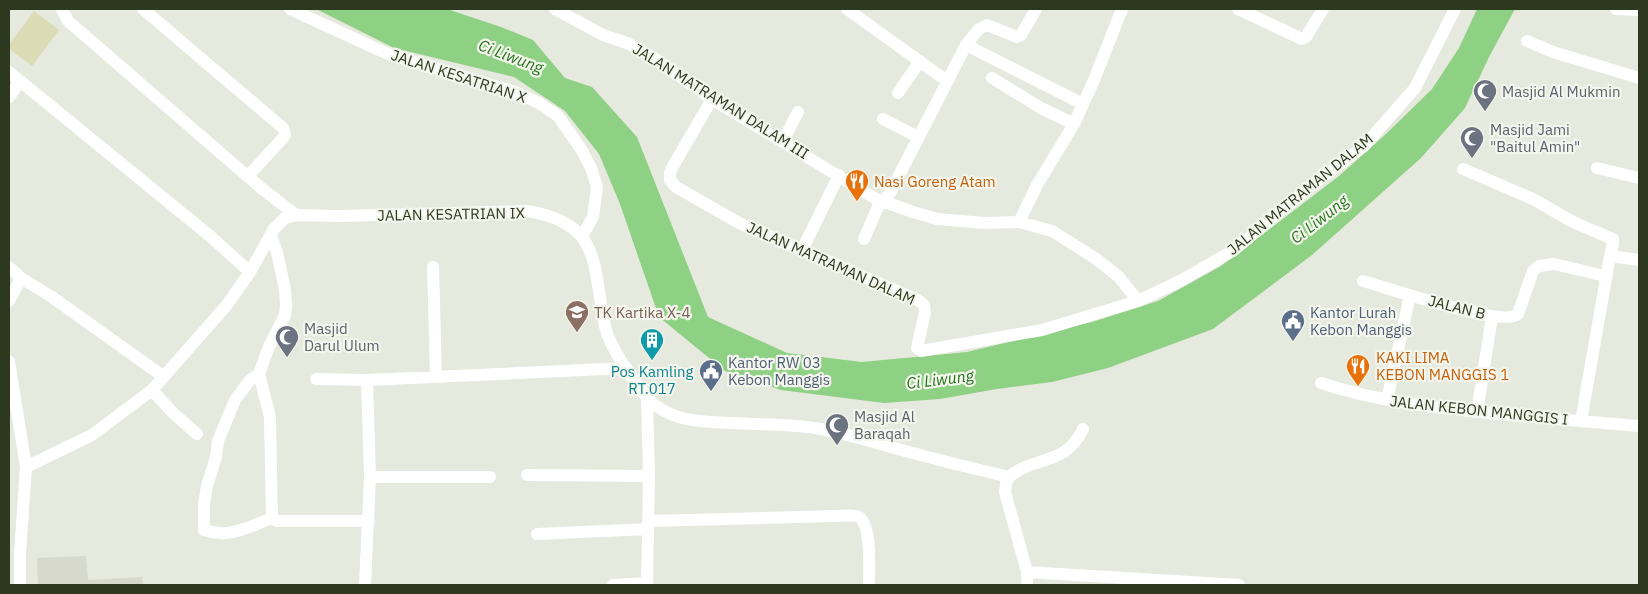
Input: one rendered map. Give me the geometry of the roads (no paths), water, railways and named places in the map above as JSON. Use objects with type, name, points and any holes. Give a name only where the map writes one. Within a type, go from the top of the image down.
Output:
[{"type":"street","points":[[62,9],[68,21],[267,193],[296,214]]},
{"type":"street","points":[[143,9],[283,128],[283,138],[248,176]]},
{"type":"street","name":"JALAN KESATRIAN X","points":[[290,9],[388,54],[516,92],[539,103],[558,116],[581,149],[591,168],[597,187],[593,217],[582,236]]},
{"type":"street","name":"JALAN MATRAMAN DALAM III","points":[[555,9],[603,34],[627,43],[652,56],[712,99],[876,199],[937,219],[985,223],[1018,222],[1052,231],[1095,258],[1118,277],[1138,301]]},
{"type":"street","points":[[847,9],[947,81]]},
{"type":"street","points":[[864,239],[882,200],[890,193],[966,45],[979,30],[987,25],[1018,37],[1036,9]]},
{"type":"street","points":[[1018,222],[1037,185],[1074,124],[1094,80],[1122,9]]},
{"type":"street","points":[[1238,9],[1302,39],[1306,37],[1322,9]]},
{"type":"street","name":"JALAN MATRAMAN DALAM","points":[[712,99],[673,166],[670,180],[676,187],[739,223],[918,300],[924,305],[925,312],[917,348],[921,351],[1042,330],[1138,301],[1182,280],[1234,250],[1312,184],[1364,146],[1415,88],[1454,9]]},
{"type":"street","points":[[1616,9],[1639,10]]},
{"type":"street","points":[[1527,41],[1553,52],[1639,78]]},
{"type":"street","points":[[966,45],[1083,104]]},
{"type":"street","points":[[898,93],[920,61]]},
{"type":"street","points":[[9,72],[210,236],[250,272]]},
{"type":"street","points":[[992,78],[1041,108],[1074,124]]},
{"type":"street","points":[[9,97],[20,81]]},
{"type":"street","points":[[782,141],[798,112]]},
{"type":"street","points":[[883,119],[918,137]]},
{"type":"street","points":[[1597,168],[1639,178]]},
{"type":"street","points":[[1463,169],[1532,199],[1573,222],[1613,240],[1605,276],[1581,421]]},
{"type":"street","points":[[802,250],[839,175]]},
{"type":"street","name":"JALAN KESATRIAN IX","points":[[296,214],[340,216],[527,211],[556,218],[582,236],[593,256],[605,327],[608,339],[615,353],[647,398],[664,411],[686,420],[819,429],[852,435],[913,453],[1009,477]]},
{"type":"street","points":[[26,467],[92,435],[152,390],[226,306],[250,272],[271,235],[285,218],[296,214]]},
{"type":"street","points":[[271,235],[285,290],[286,306],[285,315],[268,349],[259,374],[270,416],[272,518]]},
{"type":"street","points":[[1610,256],[1639,260]]},
{"type":"street","name":"JALAN B","points":[[1363,281],[1463,310],[1492,317],[1511,318],[1518,314],[1533,271],[1539,266],[1554,264],[1605,276]]},
{"type":"street","points":[[9,267],[164,377]]},
{"type":"street","points":[[433,267],[436,376]]},
{"type":"street","points":[[9,301],[22,278]]},
{"type":"street","points":[[1387,400],[1410,295]]},
{"type":"street","name":"JALAN B","points":[[1477,412],[1492,317]]},
{"type":"street","points":[[9,361],[15,438],[26,467],[20,554],[20,585]]},
{"type":"street","points":[[316,379],[367,380],[627,368]]},
{"type":"street","points":[[259,374],[250,380],[235,400],[218,441],[216,457],[207,486],[204,504],[204,530],[215,534],[225,534],[272,518],[277,521],[369,521]]},
{"type":"street","points":[[366,585],[370,477],[367,380]]},
{"type":"street","name":"JALAN KEBON MANGGIS I","points":[[1320,383],[1387,400],[1477,412],[1639,426]]},
{"type":"street","points":[[152,390],[173,414],[196,434]]},
{"type":"street","points":[[613,585],[647,584],[649,476],[647,398]]},
{"type":"street","points":[[1027,585],[1027,572],[1005,492],[1006,484],[1014,472],[1071,448],[1083,429]]},
{"type":"street","points":[[527,475],[649,476]]},
{"type":"street","points":[[370,477],[490,476]]},
{"type":"street","points":[[537,534],[648,525],[835,516],[857,517],[866,529],[869,585]]},
{"type":"street","points":[[1027,572],[1239,585]]},
{"type":"water","name":"Ci Liwung","points":[[316,9],[447,9],[533,40],[565,78],[592,87],[637,137],[708,317],[787,353],[862,362],[967,352],[1092,322],[1158,301],[1221,266],[1339,176],[1387,133],[1432,89],[1459,48],[1477,9],[1515,9],[1489,57],[1465,108],[1421,158],[1312,255],[1213,329],[1108,368],[1052,382],[940,399],[884,403],[781,390],[725,371],[659,317],[620,204],[599,154],[565,111],[514,77],[394,48]]},
{"type":"place","name":"Masjid Al Mukmin","points":[[1485,112]]},
{"type":"place","name":"Masjid Jami \"Baitul Amin\"","points":[[1472,159]]},
{"type":"place","name":"Nasi Goreng Atam","points":[[857,202]]},
{"type":"place","name":"TK Kartika X-4","points":[[577,333]]},
{"type":"place","name":"Kantor Lurah Kebon Manggis","points":[[1293,342]]},
{"type":"place","name":"Masjid Darul Ulum","points":[[287,358]]},
{"type":"place","name":"Pos Kamling RT.017","points":[[652,361]]},
{"type":"place","name":"KAKI LIMA KEBON MANGGIS 1","points":[[1358,387]]},
{"type":"place","name":"Kantor RW 03 Kebon Manggis","points":[[711,392]]},
{"type":"place","name":"Masjid Al Baraqah","points":[[837,446]]}]
